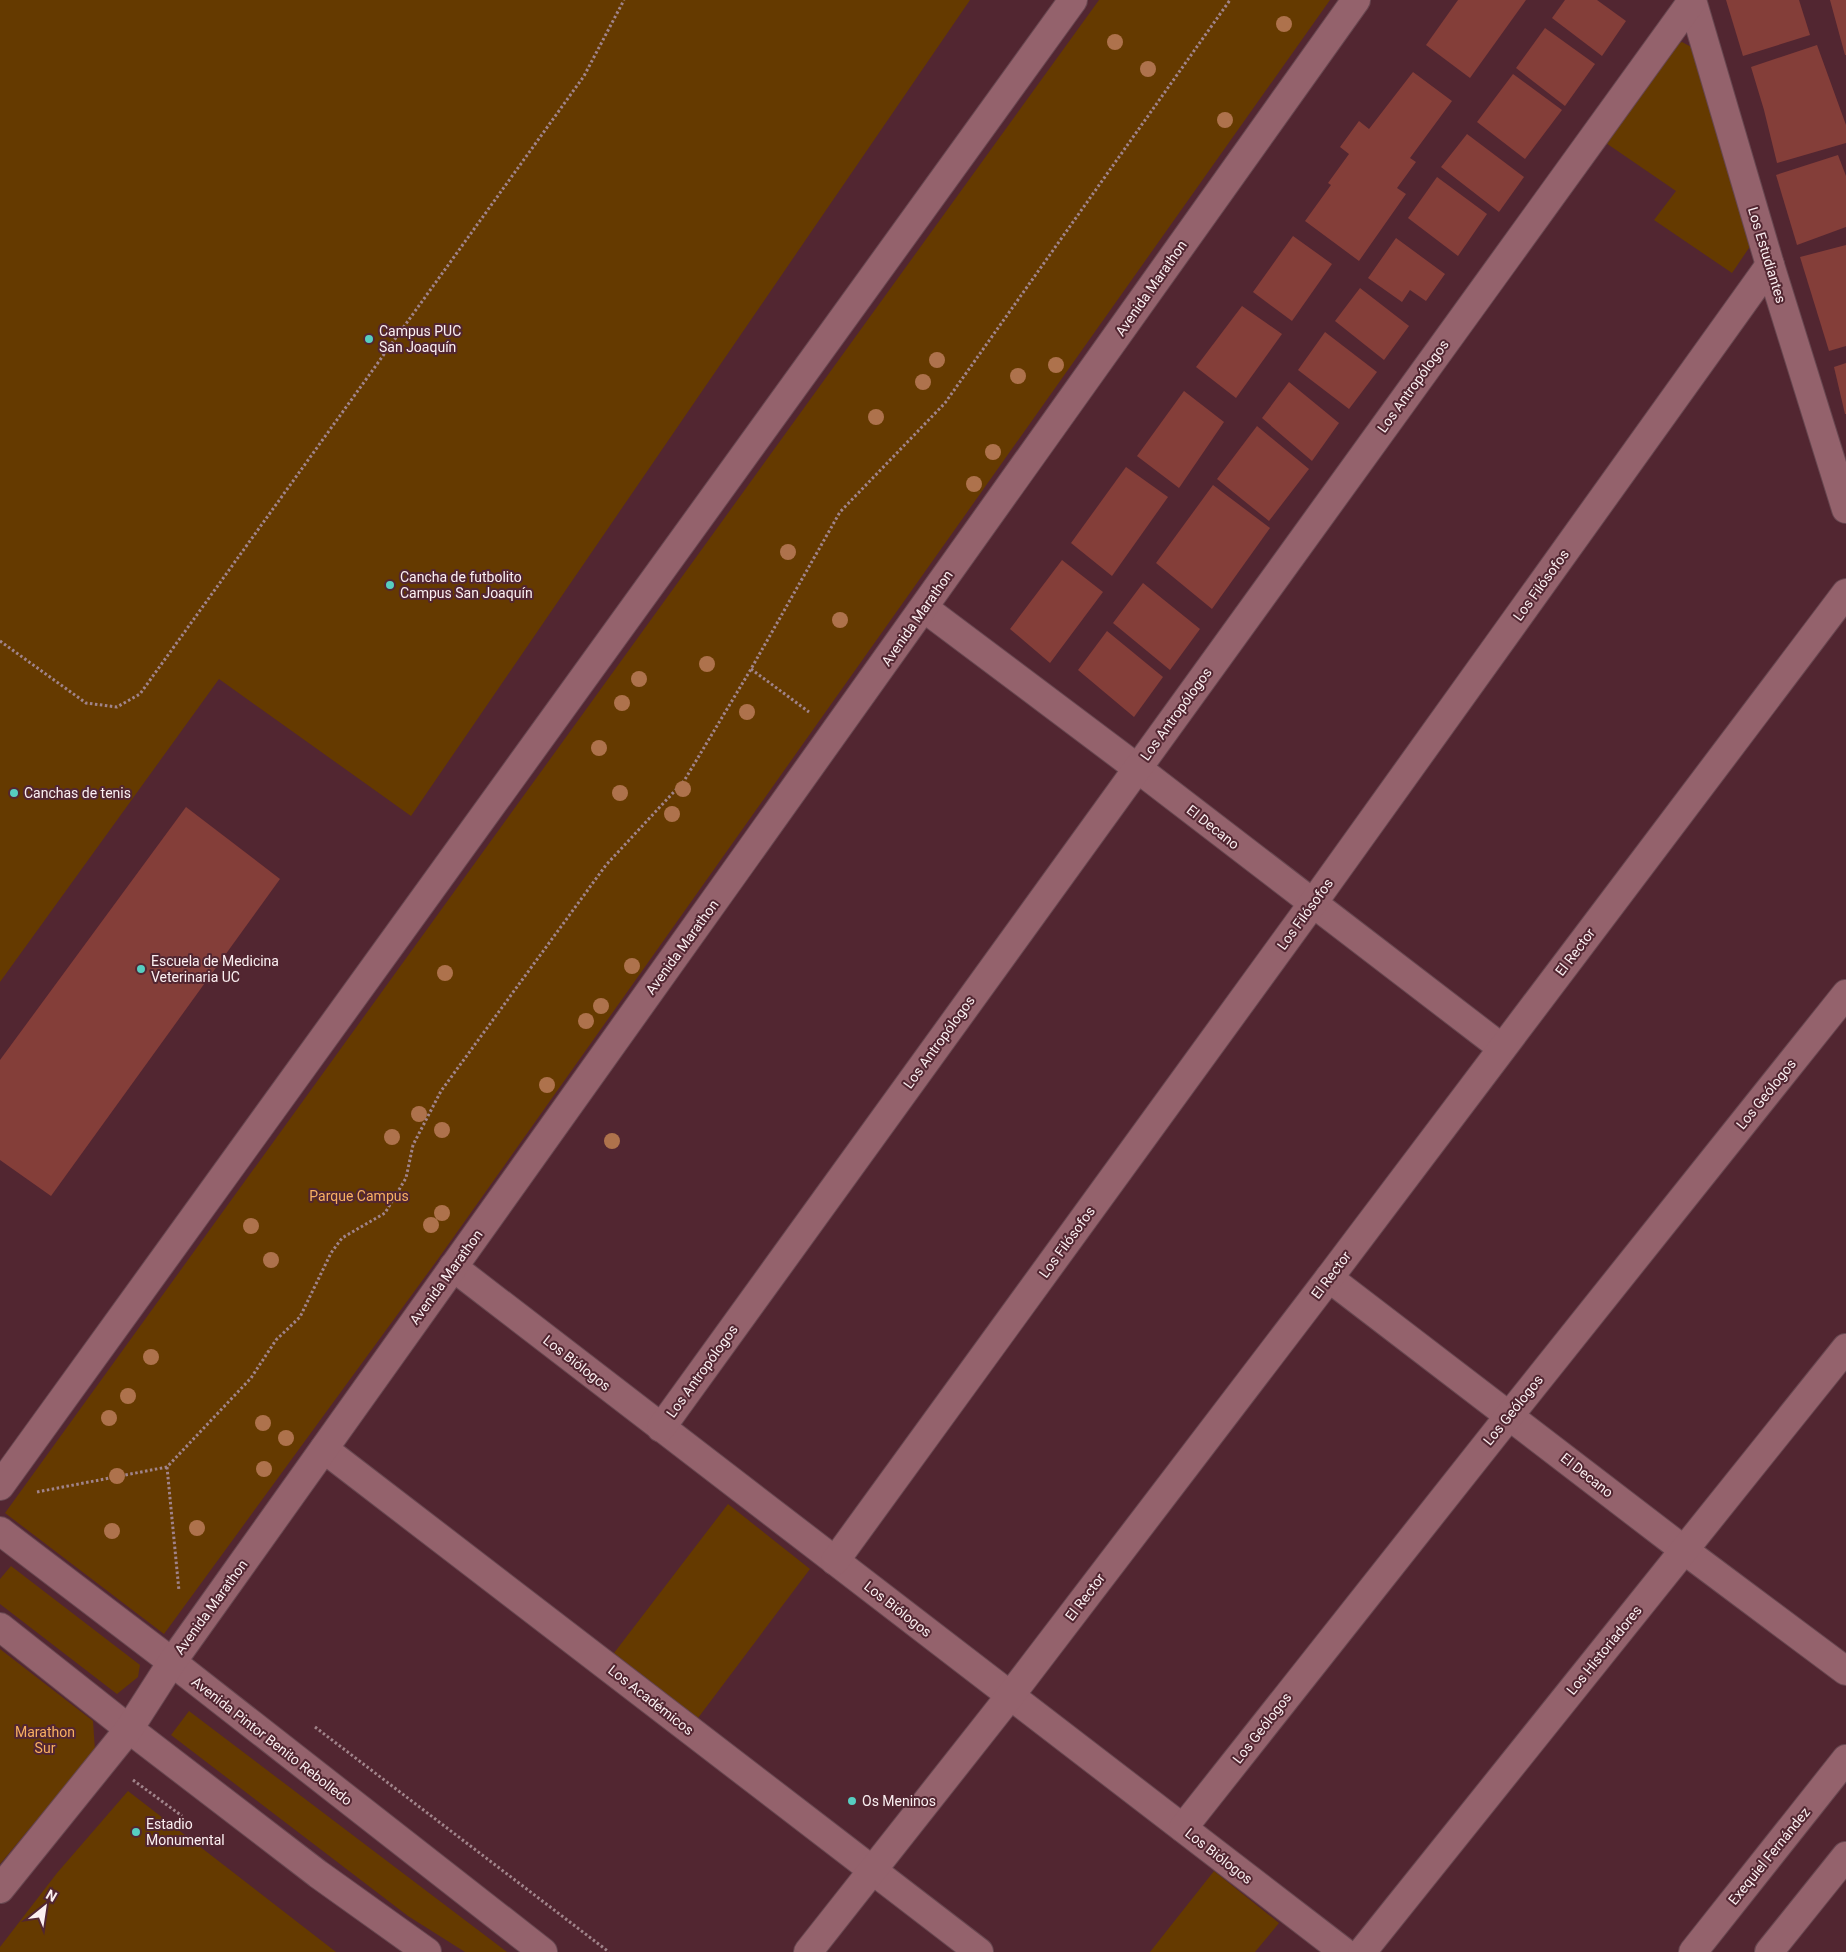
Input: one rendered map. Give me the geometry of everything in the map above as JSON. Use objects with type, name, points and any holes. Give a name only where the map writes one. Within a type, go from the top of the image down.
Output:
[{"type":"street","points":[[0,1486],[1073,0]]},
{"type":"street","name":"Avenida Marathon","points":[[0,1889],[129,1729],[172,1662],[1356,0]]},
{"type":"street","name":"Los Estudiantes","points":[[1692,0],[1770,265],[1846,509]]},
{"type":"street","name":"Los Antropólogos","points":[[661,1428],[1692,0]]},
{"type":"street","name":"Los Filósofos","points":[[835,1561],[1313,904],[1770,265]]},
{"type":"street","name":"El Rector","points":[[808,1952],[1010,1696],[1329,1278],[1846,593]]},
{"type":"street","name":"El Decano","points":[[924,608],[1502,1048]]},
{"type":"street","name":"Los Geólogos","points":[[1183,1828],[1846,994]]},
{"type":"street","name":"Los Biólogos","points":[[453,1267],[1344,1952]]},
{"type":"street","name":"El Decano","points":[[1329,1278],[1684,1550],[1846,1671]]},
{"type":"street","name":"Los Historiadores","points":[[1362,1952],[1846,1348]]},
{"type":"street","name":"Los Académicos","points":[[324,1449],[979,1952]]},
{"type":"street","name":"Avenida Pintor Benito Rebolledo","points":[[0,1531],[172,1662],[543,1952]]},
{"type":"street","points":[[0,1627],[129,1729],[334,1886],[427,1952]]},
{"type":"street","name":"Exequiel Fernández","points":[[1693,1952],[1846,1759]]},
{"type":"street","points":[[1773,1950],[1846,1856]]},
{"type":"path","points":[[0,641],[86,703],[117,707],[140,694],[584,76],[624,0]]},
{"type":"path","points":[[36,1493],[168,1467],[251,1378],[276,1340],[300,1317],[331,1253],[342,1238],[385,1213],[406,1178],[413,1145],[441,1091],[606,865],[684,781],[751,669],[840,512],[945,403],[1230,0]]},
{"type":"path","points":[[751,669],[812,715]]},
{"type":"path","points":[[168,1467],[180,1600]]},
{"type":"path","points":[[313,1725],[609,1952]]},
{"type":"green space","name":"Campus PUC San Joaquín","points":[[0,0],[970,0],[411,816],[219,679],[0,982]]},
{"type":"green space","name":"Parque Campus","points":[[1099,0],[1330,0],[438,1259],[164,1634],[5,1513]]},
{"type":"green space","points":[[1682,42],[1695,49],[1753,242],[1732,273],[1654,220],[1676,191],[1603,141],[1670,48]]},
{"type":"green space","points":[[728,1504],[810,1569],[698,1718],[614,1653]]},
{"type":"green space","points":[[11,1566],[140,1665],[138,1677],[117,1694],[0,1604],[0,1579]]},
{"type":"green space","name":"Marathon Sur","points":[[0,1649],[93,1721],[95,1750],[0,1864]]},
{"type":"green space","points":[[189,1711],[507,1952],[465,1952],[408,1916],[171,1735]]},
{"type":"green space","name":"Estadio Monumental","points":[[128,1791],[336,1952],[0,1952],[0,1947],[57,1873]]},
{"type":"green space","points":[[1214,1871],[1279,1923],[1255,1952],[1150,1952]]},
{"type":"building","points":[[1458,0],[1526,0],[1470,78],[1426,45]]},
{"type":"building","points":[[1565,0],[1597,0],[1626,21],[1602,56],[1552,18]]},
{"type":"building","points":[[1726,0],[1799,0],[1810,35],[1743,56]]},
{"type":"building","points":[[1830,0],[1846,0],[1846,55],[1845,55]]},
{"type":"building","points":[[1545,28],[1595,64],[1565,106],[1516,68]]},
{"type":"building","points":[[1817,45],[1846,125],[1846,143],[1777,163],[1751,67]]},
{"type":"building","points":[[1413,72],[1452,101],[1410,158],[1416,162],[1397,188],[1406,194],[1359,261],[1305,221],[1331,185],[1328,183],[1349,154],[1340,147],[1359,121],[1369,129]]},
{"type":"building","points":[[1513,74],[1562,110],[1525,159],[1477,122]]},
{"type":"building","points":[[1467,134],[1524,177],[1499,212],[1441,167]]},
{"type":"building","points":[[1838,155],[1846,176],[1846,227],[1797,245],[1776,175]]},
{"type":"building","points":[[1437,177],[1487,214],[1458,256],[1408,218]]},
{"type":"building","points":[[1293,236],[1332,264],[1292,321],[1253,292]]},
{"type":"building","points":[[1396,238],[1445,274],[1426,301],[1410,290],[1402,302],[1368,278]]},
{"type":"building","points":[[1846,245],[1846,346],[1829,351],[1800,257]]},
{"type":"building","points":[[1360,288],[1409,326],[1384,360],[1335,321]]},
{"type":"building","points":[[1242,306],[1282,334],[1236,398],[1196,367]]},
{"type":"building","points":[[1325,332],[1377,372],[1349,409],[1298,370]]},
{"type":"building","points":[[1846,363],[1846,414],[1845,414],[1834,367]]},
{"type":"building","points":[[1289,382],[1339,423],[1312,461],[1262,418]]},
{"type":"building","points":[[1184,391],[1224,422],[1179,488],[1137,456]]},
{"type":"building","points":[[1257,426],[1309,469],[1269,521],[1217,479]]},
{"type":"building","points":[[1126,467],[1168,497],[1112,576],[1071,543]]},
{"type":"building","points":[[1213,485],[1270,528],[1212,609],[1156,563]]},
{"type":"building","points":[[1062,560],[1103,592],[1050,663],[1010,629]]},
{"type":"building","points":[[1143,583],[1200,629],[1170,670],[1113,623]]},
{"type":"building","points":[[1107,631],[1163,677],[1134,717],[1078,670]]},
{"type":"building","name":"Escuela de Medicina Veterinaria UC","points":[[186,807],[280,879],[51,1196],[0,1160],[0,1060]]},
{"type":"place","name":"Campus PUC San Joaquín","points":[[369,339]]},
{"type":"place","name":"Cancha de futbolito Campus San Joaquín","points":[[390,585]]},
{"type":"place","name":"Canchas de tenis","points":[[14,793]]},
{"type":"place","name":"Escuela de Medicina Veterinaria UC","points":[[141,969]]},
{"type":"place","name":"Os Meninos","points":[[852,1801]]},
{"type":"place","name":"Estadio Monumental","points":[[136,1832]]}]
